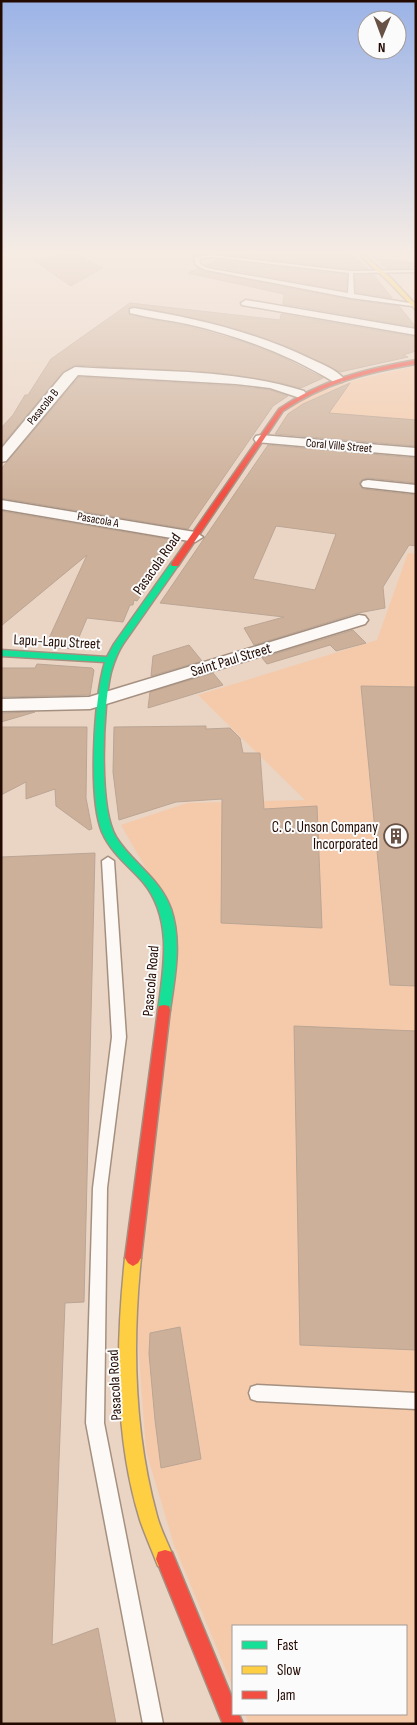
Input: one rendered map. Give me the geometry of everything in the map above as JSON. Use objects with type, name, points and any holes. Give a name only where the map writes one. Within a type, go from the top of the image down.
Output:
[{"type":"street","points":[[233,334],[288,353],[335,377]]},
{"type":"street","name":"Pasacola Road","points":[[233,1724],[148,1518],[134,1448],[127,1354],[131,1272],[171,958],[168,914],[156,889],[132,865],[106,830],[102,807],[103,699],[110,660],[119,644],[195,537],[281,410],[300,394],[335,377],[416,362]]},
{"type":"street","name":"Pasacola B","points":[[1,458],[68,376],[75,371],[236,380],[272,386],[300,394]]},
{"type":"street","name":"Coral Ville Street","points":[[261,439],[416,452]]},
{"type":"street","points":[[368,484],[416,490]]},
{"type":"street","name":"Pasacola A","points":[[1,504],[195,537]]},
{"type":"street","name":"Saint Paul Street","points":[[7,707],[90,703],[359,620]]},
{"type":"street","name":"Lapu-Lapu Street","points":[[1,653],[37,657],[110,660]]},
{"type":"lane","points":[[108,861],[119,1037],[100,1188],[95,1424],[154,1724]]},
{"type":"lane","points":[[257,1392],[416,1400]]},
{"type":"shaded area","points":[[416,366],[416,435],[281,423],[293,406],[309,395],[356,380]]},
{"type":"shaded area","points":[[408,553],[416,554],[416,1724],[249,1724],[245,1715],[407,1715],[407,1625],[232,1625],[232,1685],[174,1545],[146,1451],[136,1317],[174,918],[121,825],[187,803],[305,800],[198,695],[377,640]]},
{"type":"building","points":[[86,334],[217,334],[244,342],[280,356],[323,378],[301,388],[277,382],[220,373],[75,365],[63,372],[1,446],[1,428],[13,415],[25,395],[28,395],[51,359]]},
{"type":"building","points":[[254,334],[401,334],[416,337],[416,351],[403,355],[408,357],[340,372],[291,348]]},
{"type":"building","points":[[79,377],[236,386],[270,390],[288,396],[273,406],[188,529],[1,498],[1,469]]},
{"type":"building","points":[[350,383],[329,413],[416,420],[416,446],[275,434],[288,414],[303,404]]},
{"type":"building","points":[[268,445],[416,458],[416,483],[368,478],[363,479],[359,483],[363,489],[416,495],[416,546],[409,545],[383,587],[385,608],[358,613],[254,645],[244,628],[284,617],[160,603]],"holes":[[[276,526],[336,534],[315,590],[253,579]]]},
{"type":"building","points":[[1,511],[179,541],[137,601],[134,600],[133,605],[130,605],[123,622],[87,618],[74,649],[45,647],[87,555],[1,626]]},
{"type":"building","points":[[353,630],[366,643],[336,651],[330,645],[267,664],[262,658]]},
{"type":"building","points":[[189,645],[202,661],[151,676],[153,656]]},
{"type":"building","points":[[37,664],[92,668],[94,670],[90,695],[1,697],[1,668],[35,668]]},
{"type":"building","points":[[213,673],[223,685],[148,708],[150,692]]},
{"type":"building","name":"C. C. Unson Company Incorporated","points":[[361,686],[416,687],[416,986],[390,985]]},
{"type":"building","points":[[35,712],[1,722],[1,713]]},
{"type":"building","points":[[206,726],[206,729],[230,728],[240,738],[243,753],[260,753],[264,809],[317,806],[322,928],[221,923],[222,799],[176,802],[119,820],[113,772],[114,727]]},
{"type":"building","points":[[1,727],[87,727],[86,798],[92,829],[89,830],[56,806],[55,789],[26,799],[26,782],[1,795]]},
{"type":"building","points":[[95,853],[84,1302],[65,1303],[52,1645],[98,1628],[116,1724],[1,1724],[1,857]]},
{"type":"building","points":[[294,1026],[416,1031],[416,1350],[300,1345]]},
{"type":"building","points":[[180,1327],[201,1459],[161,1468],[149,1354],[150,1333]]},
{"type":"traffic: fast","points":[[164,1010],[169,976],[169,925],[165,909],[158,894],[148,880],[120,851],[107,831],[101,795],[100,744],[103,693],[113,653],[175,564]]},
{"type":"traffic: fast","points":[[1,653],[110,660]]},
{"type":"traffic: slow","points":[[133,1258],[128,1321],[128,1388],[131,1422],[135,1454],[148,1516],[165,1559]]},
{"type":"traffic: jam","points":[[175,564],[281,410],[296,399],[328,383],[345,377],[416,362]]},
{"type":"traffic: jam","points":[[133,1258],[164,1010]]},
{"type":"traffic: jam","points":[[165,1559],[233,1724]]},
{"type":"place","name":"C. C. Unson Company Incorporated","points":[[396,836]]}]
